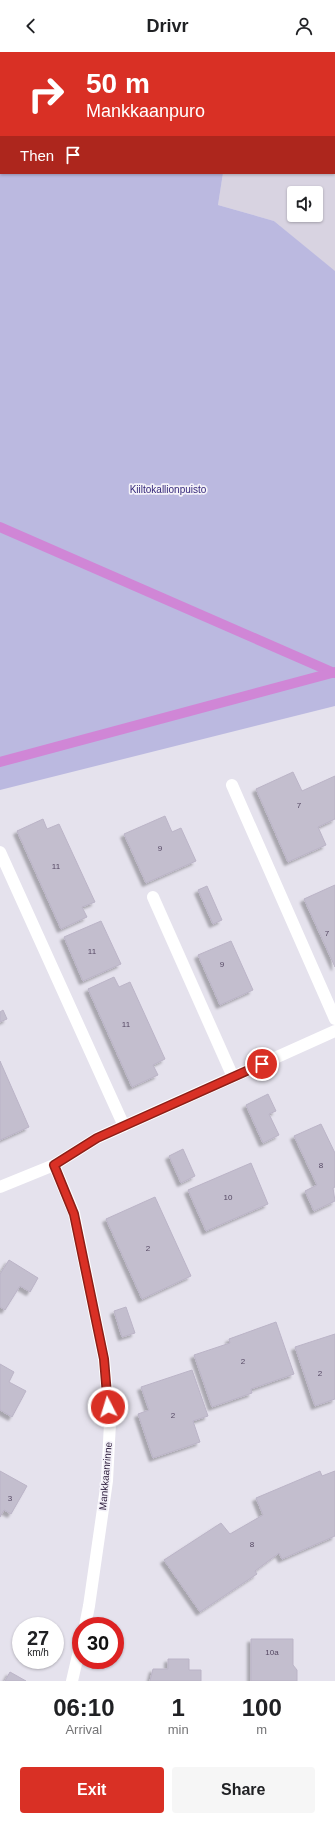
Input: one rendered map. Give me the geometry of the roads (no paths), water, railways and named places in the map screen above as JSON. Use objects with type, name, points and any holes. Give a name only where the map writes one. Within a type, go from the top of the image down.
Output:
[{"type":"street","points":[[232,785],[335,1020]]},
{"type":"street","points":[[0,852],[124,1126]]},
{"type":"street","points":[[153,897],[233,1077]]},
{"type":"street","points":[[0,1187],[54,1165],[97,1138],[335,1031]]},
{"type":"street","name":"Mankkaanrinne","points":[[54,1165],[74,1214],[104,1359],[110,1423],[107,1481],[87,1617]]},
{"type":"street","points":[[72,1681],[75,1669]]},
{"type":"waterway","points":[[0,527],[334,673]]},
{"type":"waterway","points":[[0,762],[335,672]]},
{"type":"park label","name":"Kiiltokallionpuisto","points":[[168,489]]}]
